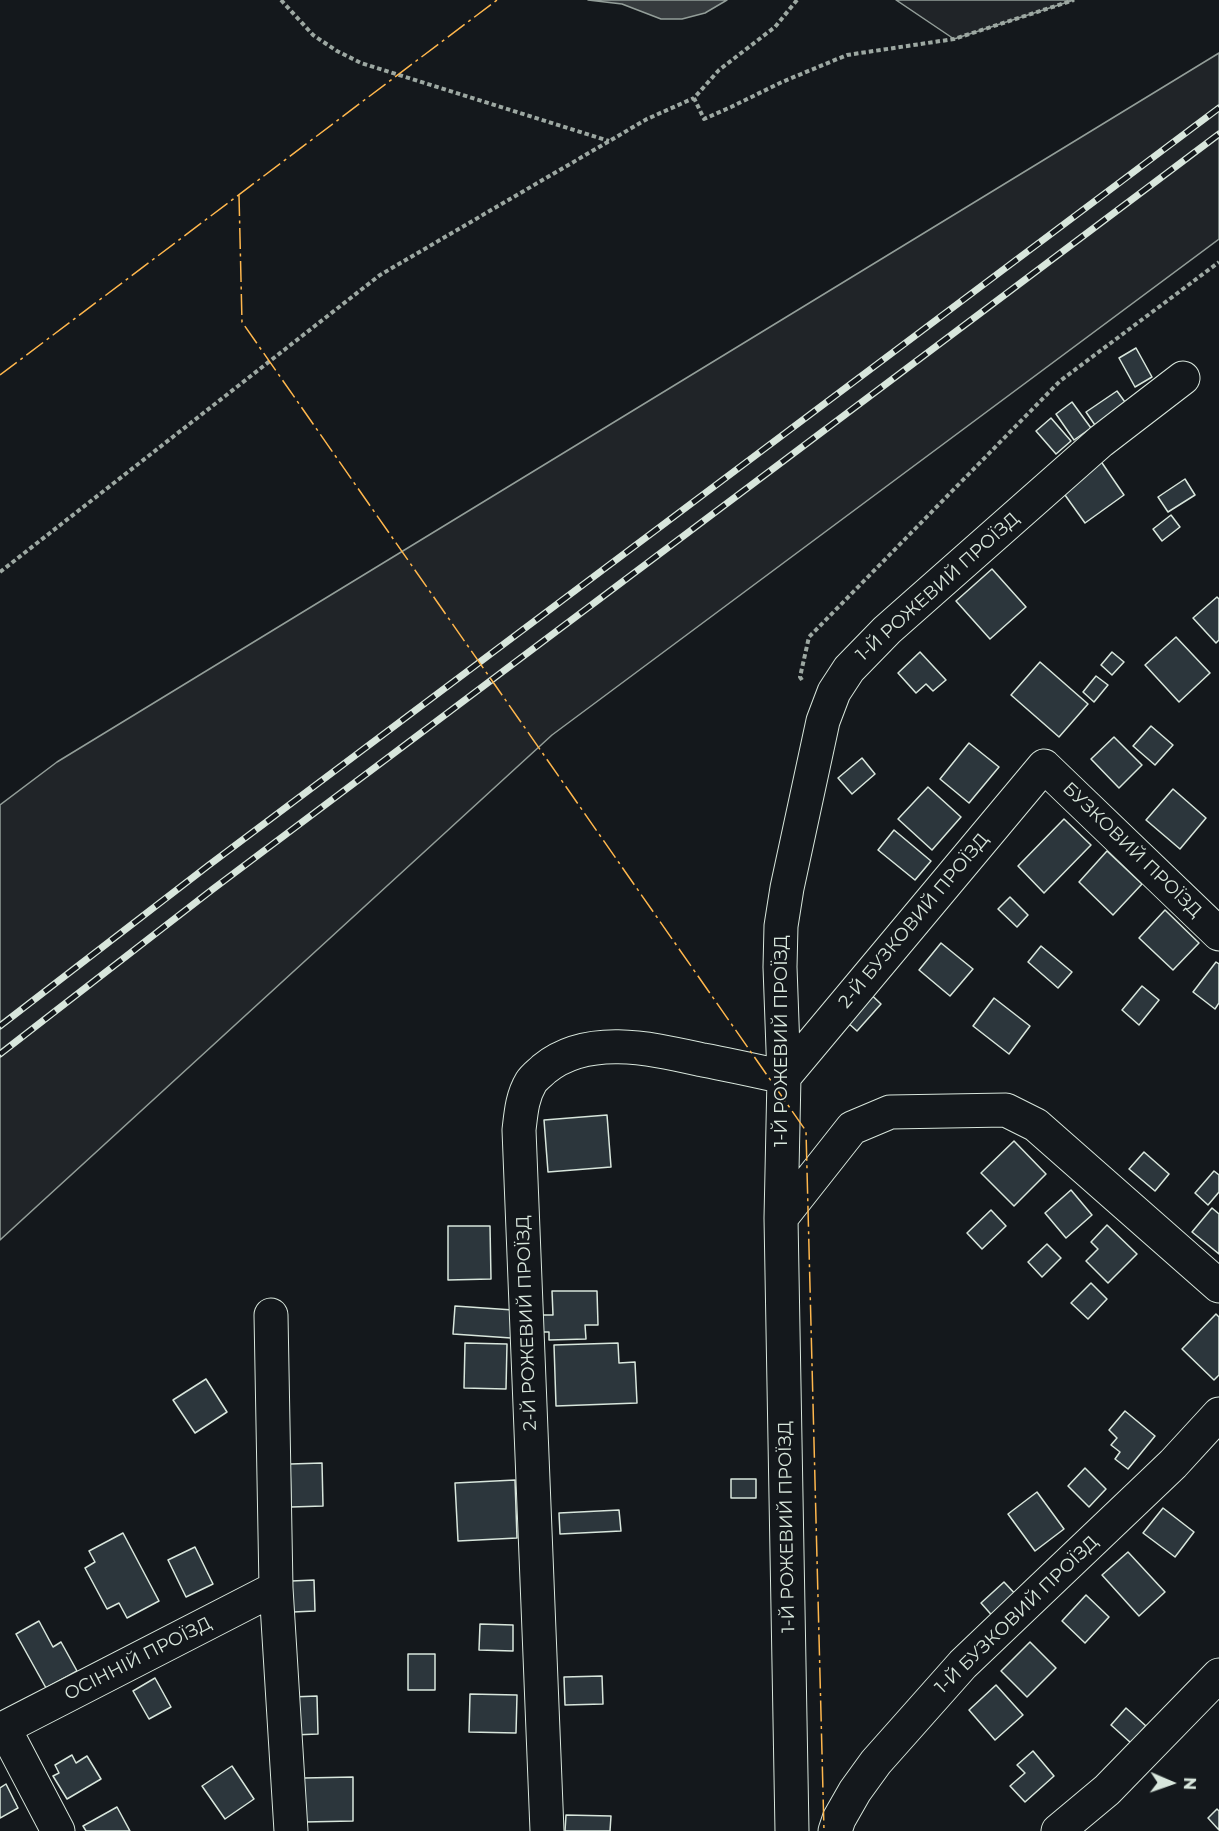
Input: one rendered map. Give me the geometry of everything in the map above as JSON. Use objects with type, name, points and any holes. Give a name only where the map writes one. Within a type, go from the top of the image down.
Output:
[{"type":"street","name":"1-Й РОЖЕВИЙ ПРОЇЗД","points":[[792,1831],[781,1218],[784,1077],[780,967],[786,888],[823,721],[834,692],[849,669],[887,630],[1101,441],[1183,378]]},
{"type":"street","name":"2-Й БУЗКОВИЙ ПРОЇЗД","points":[[784,1077],[1044,766]]},
{"type":"street","name":"БУЗКОВИЙ ПРОЇЗД","points":[[1044,766],[1219,934]]},
{"type":"street","name":"2-Й РОЖЕВИЙ ПРОЇЗД","points":[[547,1831],[519,1130],[523,1100],[532,1080],[548,1066],[567,1055],[608,1047],[653,1049],[784,1077]]},
{"type":"street","points":[[781,1218],[852,1128],[890,1112],[1006,1110],[1036,1125],[1219,1286]]},
{"type":"street","points":[[271,1314],[276,1588],[291,1831]]},
{"type":"street","name":"1-Й БУЗКОВИЙ ПРОЇЗД","points":[[835,1831],[855,1791],[876,1762],[963,1664],[1173,1464],[1219,1414]]},
{"type":"street","name":"ОСІННІЙ ПРОЇЗД","points":[[2,1729],[276,1588]]},
{"type":"street","points":[[1058,1831],[1107,1790],[1219,1675]]},
{"type":"street","points":[[2,1729],[58,1831]]},
{"type":"path","points":[[281,0],[313,35],[361,63],[610,141]]},
{"type":"path","points":[[0,572],[380,275],[647,119],[694,98],[719,70],[775,27],[797,0]]},
{"type":"path","points":[[694,98],[704,118],[847,55],[954,39],[1074,0]]},
{"type":"path","points":[[823,721],[800,677],[809,637],[1060,381],[1219,262]]},
{"type":"shaded area","points":[[588,0],[727,0],[705,13],[682,19],[661,19],[622,4]]},
{"type":"shaded area","points":[[896,0],[1074,0],[954,39]]},
{"type":"shaded area","points":[[1219,53],[1219,239],[552,735],[0,1240],[0,805],[57,762]]},
{"type":"building","points":[[1136,348],[1152,377],[1135,387],[1119,358]]},
{"type":"building","points":[[1117,391],[1130,409],[1099,431],[1086,412]]},
{"type":"building","points":[[1072,402],[1091,428],[1074,440],[1056,414]]},
{"type":"building","points":[[1051,418],[1071,441],[1056,454],[1036,431]]},
{"type":"building","points":[[1100,460],[1124,495],[1085,523],[1060,488]]},
{"type":"building","points":[[1185,479],[1195,495],[1168,512],[1158,497]]},
{"type":"building","points":[[1171,515],[1180,527],[1162,541],[1153,529]]},
{"type":"building","points":[[992,569],[1026,607],[990,639],[956,601]]},
{"type":"building","points":[[1217,597],[1219,599],[1219,640],[1216,643],[1193,618]]},
{"type":"building","points":[[1176,637],[1210,673],[1179,702],[1145,665]]},
{"type":"building","points":[[920,652],[946,680],[933,691],[926,684],[916,693],[898,673]]},
{"type":"building","points":[[1112,652],[1124,662],[1112,675],[1101,665]]},
{"type":"building","points":[[1040,662],[1088,704],[1059,737],[1011,695]]},
{"type":"building","points":[[1096,676],[1108,685],[1094,702],[1083,692]]},
{"type":"building","points":[[1151,726],[1173,745],[1155,765],[1133,746]]},
{"type":"building","points":[[1114,737],[1142,765],[1119,788],[1091,759]]},
{"type":"building","points":[[969,743],[999,767],[969,803],[940,779]]},
{"type":"building","points":[[862,758],[875,774],[852,794],[838,778]]},
{"type":"building","points":[[928,787],[961,817],[932,850],[898,819]]},
{"type":"building","points":[[1173,789],[1206,818],[1180,849],[1146,820]]},
{"type":"building","points":[[1064,819],[1091,845],[1044,893],[1018,866]]},
{"type":"building","points":[[894,830],[931,861],[915,880],[878,850]]},
{"type":"building","points":[[1107,851],[1142,884],[1113,915],[1079,882]]},
{"type":"building","points":[[1010,897],[1028,915],[1017,927],[998,909]]},
{"type":"building","points":[[1165,910],[1199,943],[1173,970],[1139,938]]},
{"type":"building","points":[[941,943],[973,969],[950,996],[919,970]]},
{"type":"building","points":[[1041,946],[1072,972],[1058,988],[1028,962]]},
{"type":"building","points":[[1216,962],[1219,964],[1219,1003],[1215,1009],[1193,992]]},
{"type":"building","points":[[862,986],[881,1004],[857,1031],[837,1013]]},
{"type":"building","points":[[1142,986],[1159,1000],[1139,1025],[1122,1010]]},
{"type":"building","points":[[994,998],[1030,1026],[1009,1054],[973,1026]]},
{"type":"building","points":[[607,1115],[611,1167],[548,1172],[544,1120]]},
{"type":"building","points":[[1014,1141],[1046,1174],[1014,1206],[981,1173]]},
{"type":"building","points":[[1144,1152],[1169,1174],[1155,1191],[1129,1169]]},
{"type":"building","points":[[1214,1171],[1219,1175],[1219,1192],[1208,1205],[1195,1193]]},
{"type":"building","points":[[1071,1190],[1092,1215],[1066,1238],[1045,1213]]},
{"type":"building","points":[[1212,1208],[1219,1214],[1219,1254],[1192,1232]]},
{"type":"building","points":[[991,1210],[1006,1226],[982,1249],[967,1233]]},
{"type":"building","points":[[1107,1225],[1137,1254],[1108,1283],[1086,1261],[1098,1249],[1091,1242]]},
{"type":"building","points":[[448,1226],[490,1226],[491,1279],[448,1280]]},
{"type":"building","points":[[1047,1244],[1061,1258],[1042,1277],[1028,1262]]},
{"type":"building","points":[[1091,1283],[1107,1299],[1088,1319],[1071,1303]]},
{"type":"building","points":[[552,1291],[597,1291],[598,1325],[585,1325],[586,1339],[549,1340],[549,1332],[543,1332],[542,1315],[553,1315]]},
{"type":"building","points":[[455,1306],[513,1310],[511,1338],[453,1334]]},
{"type":"building","points":[[1216,1314],[1219,1317],[1219,1375],[1214,1380],[1182,1349]]},
{"type":"building","points":[[465,1343],[507,1344],[506,1389],[464,1388]]},
{"type":"building","points":[[618,1343],[619,1363],[635,1362],[637,1403],[556,1406],[554,1345]]},
{"type":"building","points":[[206,1379],[227,1412],[195,1433],[173,1400]]},
{"type":"building","points":[[1125,1411],[1155,1436],[1128,1469],[1115,1459],[1120,1452],[1111,1445],[1117,1438],[1109,1430]]},
{"type":"building","points":[[322,1463],[323,1506],[291,1507],[290,1464]]},
{"type":"building","points":[[1085,1468],[1106,1489],[1089,1507],[1068,1486]]},
{"type":"building","points":[[731,1479],[756,1479],[756,1498],[731,1498]]},
{"type":"building","points":[[515,1480],[517,1538],[458,1541],[455,1483]]},
{"type":"building","points":[[1037,1492],[1064,1529],[1035,1551],[1008,1514]]},
{"type":"building","points":[[1163,1508],[1194,1532],[1175,1557],[1143,1533]]},
{"type":"building","points":[[619,1510],[621,1531],[560,1534],[559,1513]]},
{"type":"building","points":[[123,1533],[159,1601],[127,1618],[119,1603],[107,1609],[85,1568],[95,1562],[89,1551]]},
{"type":"building","points":[[195,1547],[213,1584],[186,1597],[168,1560]]},
{"type":"building","points":[[1128,1552],[1165,1592],[1139,1616],[1102,1575]]},
{"type":"building","points":[[314,1580],[315,1611],[293,1612],[291,1581]]},
{"type":"building","points":[[1004,1582],[1019,1598],[996,1620],[981,1603]]},
{"type":"building","points":[[1086,1595],[1109,1617],[1085,1643],[1062,1621]]},
{"type":"building","points":[[39,1621],[53,1647],[61,1642],[77,1671],[46,1688],[16,1634]]},
{"type":"building","points":[[480,1624],[513,1625],[513,1651],[479,1650]]},
{"type":"building","points":[[1030,1642],[1056,1668],[1027,1697],[1001,1671]]},
{"type":"building","points":[[408,1654],[435,1654],[435,1690],[408,1690]]},
{"type":"building","points":[[602,1676],[603,1704],[565,1705],[564,1677]]},
{"type":"building","points":[[155,1678],[171,1707],[149,1719],[133,1691]]},
{"type":"building","points":[[996,1685],[1023,1715],[995,1740],[969,1710]]},
{"type":"building","points":[[470,1694],[517,1695],[516,1733],[469,1732]]},
{"type":"building","points":[[317,1696],[318,1734],[293,1735],[291,1697]]},
{"type":"building","points":[[1126,1708],[1146,1726],[1131,1743],[1111,1725]]},
{"type":"building","points":[[1033,1751],[1054,1776],[1025,1802],[1010,1786],[1025,1773],[1017,1765]]},
{"type":"building","points":[[72,1755],[76,1763],[87,1756],[101,1779],[67,1799],[53,1776],[59,1773],[55,1765]]},
{"type":"building","points":[[232,1766],[254,1799],[225,1819],[202,1786]]},
{"type":"building","points":[[353,1777],[353,1821],[304,1822],[304,1778]]},
{"type":"building","points":[[6,1784],[18,1808],[0,1818],[0,1788]]},
{"type":"building","points":[[117,1807],[130,1831],[86,1831],[83,1826]]},
{"type":"building","points":[[1217,1809],[1219,1811],[1219,1830],[1208,1818]]},
{"type":"building","points":[[566,1815],[611,1816],[610,1831],[565,1831]]},
{"type":"railway","points":[[0,1026],[209,865],[1219,108]]},
{"type":"railway","points":[[0,1054],[213,889],[1219,134]]},
{"type":"power","points":[[0,375],[497,0]]},
{"type":"power","points":[[239,195],[242,322],[806,1131],[824,1831]]}]
